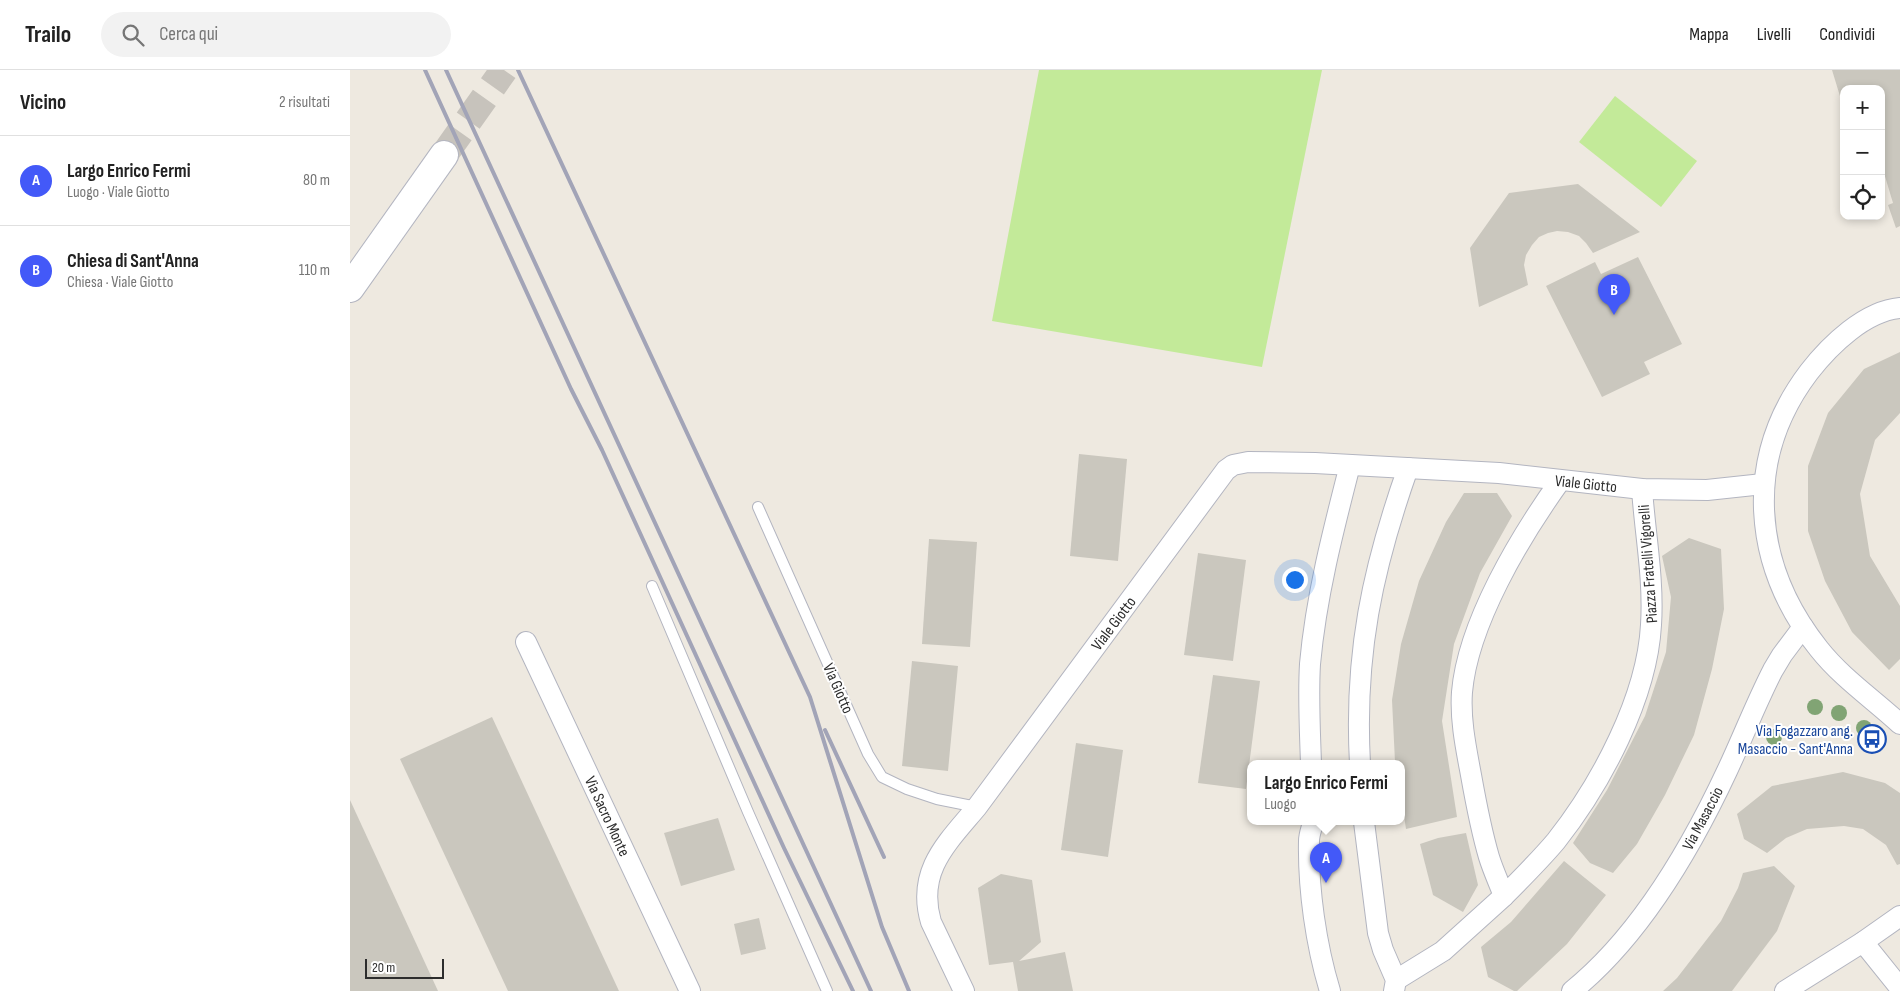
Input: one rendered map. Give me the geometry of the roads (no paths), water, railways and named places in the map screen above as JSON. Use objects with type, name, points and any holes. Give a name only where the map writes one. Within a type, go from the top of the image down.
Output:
[{"type":"street","points":[[350,288],[444,155]]},
{"type":"street","points":[[1900,308],[1878,313],[1865,320],[1842,338],[1812,368],[1791,400],[1774,436],[1767,457],[1763,484],[1764,519],[1773,558],[1790,604],[1803,626],[1829,660],[1900,724]]},
{"type":"street","name":"Viale Giotto","points":[[964,991],[931,922],[926,900],[928,879],[935,863],[945,846],[977,807],[1226,470],[1232,465],[1248,462],[1350,465],[1499,473],[1642,489],[1706,490],[1763,484]]},
{"type":"street","points":[[1311,760],[1310,687],[1313,640],[1320,592],[1350,465]]},
{"type":"street","points":[[1360,760],[1359,678],[1364,628],[1387,530],[1408,468]]},
{"type":"street","points":[[1504,896],[1490,859],[1480,817],[1464,735],[1462,693],[1468,658],[1492,595],[1540,509],[1560,481]]},
{"type":"street","name":"Piazza Fratelli Vigorelli","points":[[1395,985],[1443,951],[1504,896],[1556,840],[1586,798],[1623,729],[1640,686],[1650,645],[1651,580],[1642,489]]},
{"type":"street","name":"Via Masaccio","points":[[1572,991],[1594,973],[1611,955],[1657,894],[1686,848],[1723,779],[1775,665],[1803,626]]},
{"type":"street","name":"Via Sacro Monte","points":[[526,642],[690,991]]},
{"type":"street","points":[[1312,825],[1309,839],[1313,908],[1322,966],[1330,991]]},
{"type":"street","points":[[1364,825],[1378,933],[1395,985]]},
{"type":"street","points":[[1785,991],[1863,942],[1900,916]]},
{"type":"street","points":[[1863,942],[1900,988]]},
{"type":"lane","name":"Via Giotto","points":[[758,507],[868,754],[882,777],[907,789],[936,799],[977,807]]},
{"type":"lane","points":[[652,586],[748,812],[827,991]]},
{"type":"tunnel","points":[[444,155],[504,70]]},
{"type":"railway","points":[[425,70],[571,389],[602,450],[784,848],[853,991]]},
{"type":"railway","points":[[446,70],[871,991]]},
{"type":"railway","points":[[518,70],[810,697],[882,927],[909,991]]},
{"type":"railway","points":[[825,730],[884,857]]},
{"type":"place","name":"Chiesa di Sant'Anna","points":[[1614,315]]},
{"type":"place","name":"Via Fogazzaro ang. Masaccio - Sant'Anna","points":[[1872,739]]},
{"type":"place","name":"Largo Enrico Fermi","points":[[1326,883]]}]
